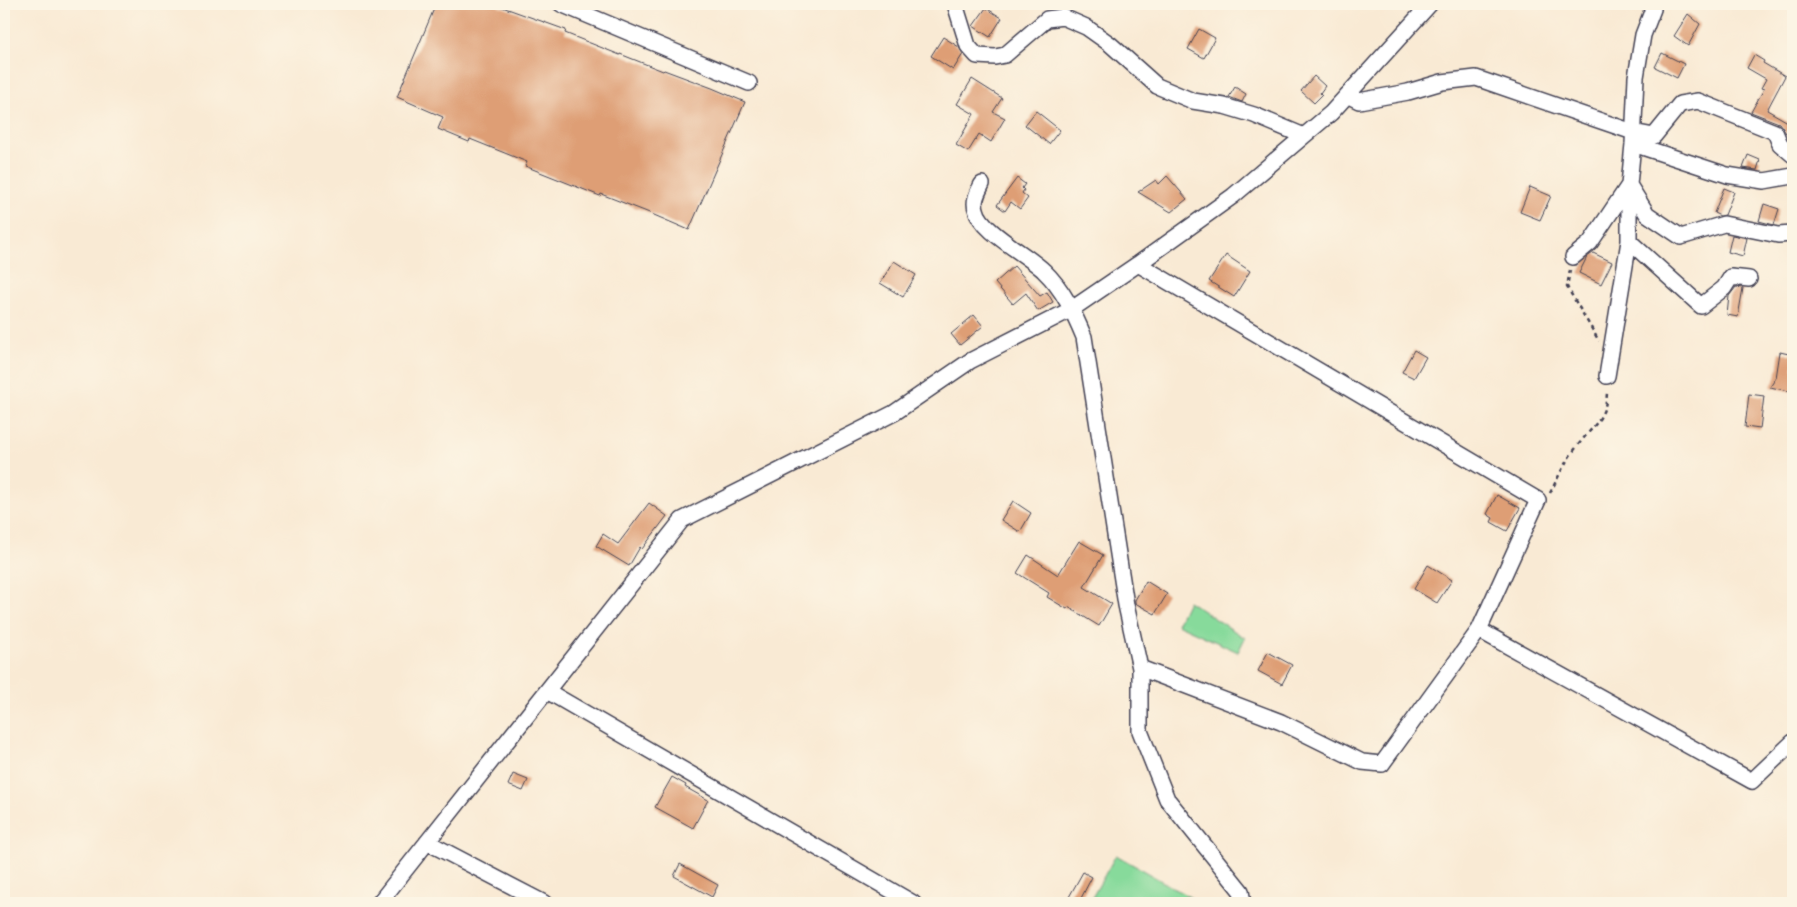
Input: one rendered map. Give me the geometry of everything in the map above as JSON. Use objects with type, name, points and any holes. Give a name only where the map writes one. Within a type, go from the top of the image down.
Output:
[{"type":"street","points":[[561,4],[749,83]]},
{"type":"street","points":[[955,4],[968,46],[977,56],[995,57],[1005,55],[1047,19],[1063,17],[1086,27],[1110,44],[1157,86],[1193,101],[1224,106],[1254,115],[1304,136]]},
{"type":"street","points":[[379,903],[682,520],[894,413],[970,361],[1072,309],[1138,264],[1233,196],[1331,113],[1430,4]]},
{"type":"street","points":[[1607,376],[1629,241],[1629,185],[1636,77],[1643,36],[1652,9],[1650,4]]},
{"type":"street","points":[[1347,95],[1359,101],[1408,92],[1442,82],[1476,78],[1728,175],[1764,181],[1793,176]]},
{"type":"street","points":[[1633,138],[1654,136],[1680,104],[1698,101],[1775,132],[1780,144],[1793,156]]},
{"type":"street","points":[[982,184],[975,199],[976,211],[984,223],[1009,245],[1044,270],[1072,309],[1084,337],[1126,605],[1140,668],[1140,730],[1167,799],[1240,891],[1243,903]]},
{"type":"street","points":[[1629,185],[1647,214],[1681,237],[1724,224],[1778,235],[1793,234]]},
{"type":"street","points":[[1573,257],[1590,243],[1629,185]]},
{"type":"street","points":[[1629,241],[1701,306],[1724,288],[1731,277],[1749,279]]},
{"type":"street","points":[[1138,264],[1538,500],[1479,630],[1382,764],[1362,762],[1281,722],[1140,668]]},
{"type":"street","points":[[1479,630],[1752,781],[1793,742]]},
{"type":"street","points":[[547,691],[913,903]]},
{"type":"street","points":[[428,842],[544,903]]},
{"type":"path","points":[[1573,257],[1567,286],[1600,343]]},
{"type":"path","points":[[1548,495],[1576,448],[1597,424],[1607,400],[1607,376]]},
{"type":"green space","points":[[1188,601],[1245,638],[1238,652],[1177,624]]},
{"type":"green space","points":[[1116,855],[1200,903],[1089,903]]},
{"type":"building","points":[[436,4],[494,4],[566,30],[565,33],[745,102],[689,230],[601,194],[600,196],[525,166],[527,162],[470,139],[469,142],[438,129],[443,117],[397,97]]},
{"type":"building","points":[[986,8],[1002,18],[990,37],[973,26]]},
{"type":"building","points":[[1688,14],[1700,24],[1688,46],[1674,36]]},
{"type":"building","points":[[1199,29],[1215,38],[1204,58],[1188,49]]},
{"type":"building","points":[[943,37],[959,47],[963,54],[953,70],[931,56]]},
{"type":"building","points":[[1662,53],[1684,64],[1677,78],[1655,67]]},
{"type":"building","points":[[1754,55],[1764,61],[1763,63],[1785,76],[1767,110],[1793,125],[1793,137],[1786,133],[1779,123],[1751,112],[1764,89],[1761,88],[1766,79],[1747,68]]},
{"type":"building","points":[[1314,76],[1325,86],[1320,93],[1322,95],[1314,103],[1301,91]]},
{"type":"building","points":[[972,79],[1002,98],[993,112],[1005,118],[991,142],[979,134],[968,152],[956,145],[974,114],[957,104]]},
{"type":"building","points":[[1235,87],[1246,94],[1242,102],[1229,97]]},
{"type":"building","points":[[1036,111],[1060,130],[1049,144],[1025,125]]},
{"type":"building","points":[[1748,155],[1760,160],[1757,170],[1743,168]]},
{"type":"building","points":[[1167,176],[1187,199],[1171,212],[1138,192],[1156,180],[1159,184]]},
{"type":"building","points":[[1017,178],[1025,184],[1022,188],[1024,190],[1022,193],[1028,198],[1020,209],[1011,202],[1005,211],[997,205]]},
{"type":"building","points":[[1530,187],[1551,196],[1540,220],[1520,212]]},
{"type":"building","points":[[1724,188],[1734,192],[1725,215],[1720,216],[1714,213]]},
{"type":"building","points":[[1764,204],[1779,209],[1774,225],[1759,221]]},
{"type":"building","points":[[1732,235],[1747,238],[1743,256],[1728,252]]},
{"type":"building","points":[[1593,253],[1612,262],[1601,284],[1579,273],[1587,257]]},
{"type":"building","points":[[1226,255],[1250,271],[1234,297],[1209,281]]},
{"type":"building","points":[[894,261],[916,275],[903,297],[880,283]]},
{"type":"building","points":[[1014,266],[1040,296],[1047,292],[1053,302],[1038,311],[1026,293],[1013,304],[995,283]]},
{"type":"building","points":[[1736,287],[1743,288],[1738,317],[1727,315],[1729,296]]},
{"type":"building","points":[[974,315],[983,326],[960,345],[951,334]]},
{"type":"building","points":[[1414,350],[1426,357],[1414,378],[1402,372]]},
{"type":"building","points":[[1780,352],[1793,355],[1793,392],[1770,387],[1776,378]]},
{"type":"building","points":[[1749,394],[1764,396],[1760,429],[1745,427]]},
{"type":"building","points":[[1497,495],[1520,508],[1507,531],[1491,522],[1493,518],[1487,514]]},
{"type":"building","points":[[1013,501],[1031,513],[1020,532],[1001,520]]},
{"type":"building","points":[[649,503],[667,516],[642,549],[640,547],[629,566],[596,546],[603,534],[618,544]]},
{"type":"building","points":[[1079,541],[1103,555],[1084,587],[1112,604],[1099,626],[1047,597],[1049,593],[1017,573],[1028,555],[1058,575]]},
{"type":"building","points":[[1428,565],[1452,580],[1437,603],[1414,589]]},
{"type":"building","points":[[1146,581],[1167,594],[1155,614],[1135,603]]},
{"type":"building","points":[[1268,652],[1292,665],[1282,684],[1258,671]]},
{"type":"building","points":[[513,774],[528,780],[523,791],[508,785]]},
{"type":"building","points":[[672,777],[708,800],[693,828],[655,807]]},
{"type":"building","points":[[680,864],[718,885],[712,897],[674,876]]},
{"type":"building","points":[[1083,872],[1092,877],[1079,902],[1069,897]]}]
